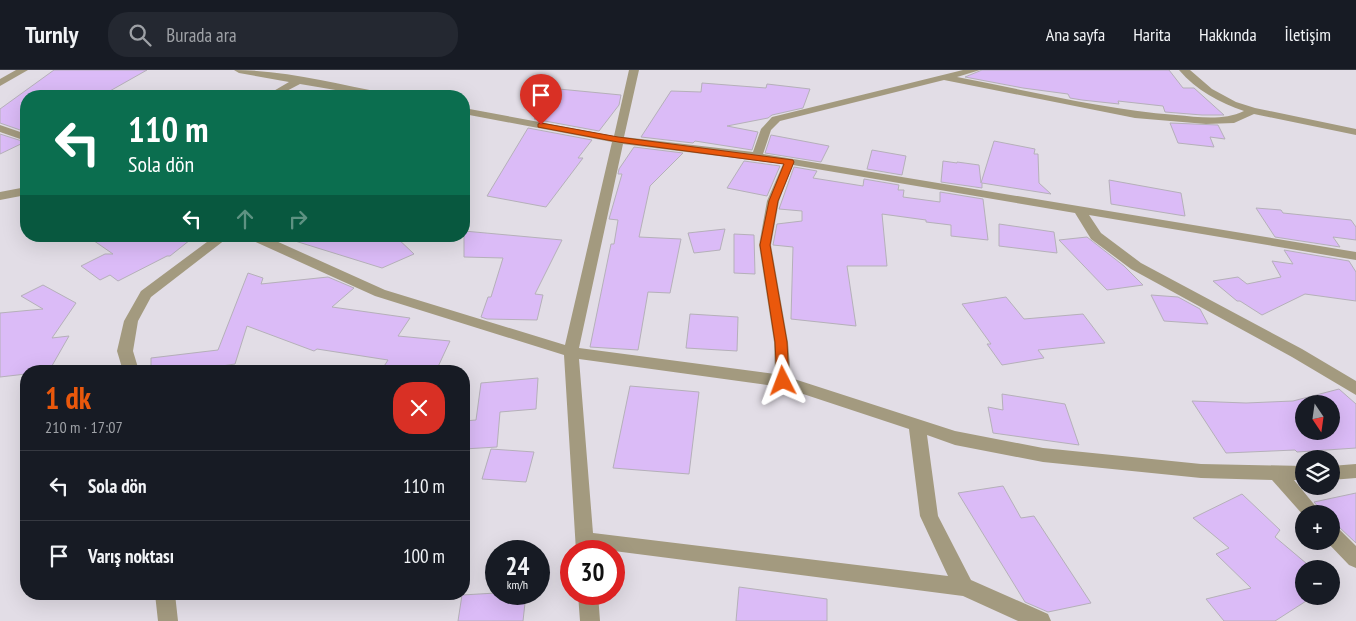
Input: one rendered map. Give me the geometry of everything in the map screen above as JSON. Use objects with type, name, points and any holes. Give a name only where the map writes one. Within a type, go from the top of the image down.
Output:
[{"type":"street","points":[[0,83],[23,70]]},
{"type":"street","points":[[238,70],[353,90]]},
{"type":"street","points":[[584,540],[571,352],[634,70]]},
{"type":"street","points":[[757,156],[766,129],[776,119],[947,74],[960,74],[975,70]]},
{"type":"street","points":[[1184,70],[1209,91],[1232,104],[1253,111],[1356,132]]},
{"type":"street","points":[[947,74],[1135,115],[1206,121],[1234,120],[1253,111]]},
{"type":"street","points":[[281,90],[299,80]]},
{"type":"street","points":[[470,112],[618,140],[757,156],[1356,256]]},
{"type":"street","points":[[0,128],[20,136]]},
{"type":"street","points":[[783,381],[781,342],[765,245],[774,201],[790,162]]},
{"type":"street","points":[[0,196],[20,192]]},
{"type":"street","points":[[1080,210],[1096,236],[1136,266],[1297,353],[1356,389]]},
{"type":"street","points":[[129,365],[125,351],[131,321],[146,294],[216,242]]},
{"type":"street","points":[[267,242],[380,293],[571,352],[783,381],[955,438],[1043,455],[1201,471],[1295,473]]},
{"type":"street","points":[[917,425],[929,516],[964,587]]},
{"type":"street","points":[[1340,472],[1356,471]]},
{"type":"street","points":[[1278,474],[1305,505]]},
{"type":"street","points":[[1340,543],[1356,559]]},
{"type":"street","points":[[625,550],[964,587],[1041,621]]},
{"type":"street","points":[[166,600],[168,621]]},
{"type":"street","points":[[589,605],[590,621]]},
{"type":"building","points":[[54,70],[147,70],[112,90],[26,90]]},
{"type":"building","points":[[982,70],[1169,70],[1183,88],[1194,88],[1224,115],[1165,112],[1163,106],[1118,101],[1119,104],[1082,100],[1070,98],[1068,94],[965,77]]},
{"type":"building","points":[[702,83],[766,88],[767,84],[810,89],[803,108],[772,115],[768,118],[727,126],[758,132],[752,150],[695,141],[693,143],[641,137],[671,91],[701,92]]},
{"type":"building","points":[[559,89],[621,95],[619,105],[599,131],[534,119]]},
{"type":"building","points":[[20,95],[20,130],[0,123],[0,109]]},
{"type":"building","points":[[1170,123],[1218,125],[1225,139],[1210,137],[1214,147],[1178,143]]},
{"type":"building","points":[[528,128],[592,140],[578,158],[583,158],[546,207],[487,196]]},
{"type":"building","points":[[0,134],[20,140],[20,144],[0,154]]},
{"type":"building","points":[[771,135],[829,146],[821,162],[765,153]]},
{"type":"building","points":[[994,141],[1035,149],[1034,154],[1038,154],[1039,183],[1051,194],[982,183],[982,188],[941,182],[943,161],[979,165],[981,183]]},
{"type":"building","points":[[634,147],[683,153],[650,186],[639,237],[681,239],[670,293],[648,292],[638,350],[590,347],[611,244],[614,244],[618,220],[609,219],[622,174],[618,174],[619,169]]},
{"type":"building","points":[[872,150],[906,156],[902,175],[867,169]]},
{"type":"building","points":[[744,161],[780,166],[767,196],[727,188]]},
{"type":"building","points":[[794,167],[817,171],[813,178],[863,186],[864,179],[899,185],[898,190],[904,190],[903,197],[940,202],[940,192],[983,199],[988,240],[951,236],[951,225],[882,214],[887,266],[847,266],[856,326],[791,319],[793,247],[773,245],[777,224],[802,221],[802,211],[779,209]]},
{"type":"building","points":[[1109,180],[1181,193],[1185,216],[1111,204]]},
{"type":"building","points":[[1256,208],[1281,210],[1283,213],[1351,220],[1356,227],[1356,240],[1333,237],[1340,247],[1275,237]]},
{"type":"building","points":[[999,224],[1054,232],[1057,253],[999,246]]},
{"type":"building","points":[[725,229],[720,250],[694,253],[688,233]]},
{"type":"building","points":[[470,232],[562,240],[535,294],[543,295],[537,320],[487,319],[481,317],[488,297],[491,297],[503,258],[464,257],[464,242],[470,242]]},
{"type":"building","points":[[734,234],[754,235],[755,274],[734,273]]},
{"type":"building","points":[[1087,237],[1124,266],[1143,285],[1107,290],[1059,240]]},
{"type":"building","points":[[96,242],[188,242],[170,256],[118,281],[110,275],[100,280],[81,266],[105,254],[113,254]]},
{"type":"building","points":[[298,242],[401,242],[414,254],[382,268]]},
{"type":"building","points":[[1284,250],[1349,261],[1356,272],[1356,301],[1305,294],[1262,315],[1237,301],[1213,281],[1238,277],[1247,284],[1281,277],[1272,261],[1293,264]]},
{"type":"building","points":[[248,273],[263,278],[261,284],[328,277],[354,288],[332,307],[410,318],[398,336],[450,341],[439,365],[385,365],[388,360],[317,349],[314,351],[247,326],[235,364],[151,365],[151,358],[218,350]]},
{"type":"building","points":[[43,285],[76,303],[52,338],[69,336],[52,365],[20,365],[20,375],[0,377],[0,313],[43,309],[21,296]]},
{"type":"building","points":[[1151,295],[1178,297],[1200,309],[1208,324],[1164,321]]},
{"type":"building","points":[[1006,297],[1024,319],[1083,314],[1105,343],[1038,350],[1044,358],[1002,365],[987,344],[991,344],[962,304]]},
{"type":"building","points":[[690,314],[738,317],[737,351],[686,348]]},
{"type":"building","points":[[538,378],[536,409],[500,412],[497,447],[470,449],[470,420],[476,420],[481,383]]},
{"type":"building","points":[[630,386],[699,392],[689,474],[613,468]]},
{"type":"building","points":[[1339,389],[1356,404],[1356,448],[1226,453],[1192,401],[1246,403],[1295,400],[1295,440],[1340,440],[1340,395],[1316,395]]},
{"type":"building","points":[[1002,394],[1065,404],[1079,445],[993,433],[988,407],[1003,410]]},
{"type":"building","points":[[491,449],[534,452],[526,482],[482,479]]},
{"type":"building","points":[[1003,486],[1021,518],[1034,516],[1091,603],[1048,612],[1025,602],[958,493]]},
{"type":"building","points":[[1356,493],[1356,543],[1340,528],[1340,505],[1316,505],[1314,502]]},
{"type":"building","points":[[1242,494],[1280,530],[1275,537],[1302,560],[1295,560],[1295,605],[1300,605],[1275,621],[1224,621],[1206,599],[1251,588],[1216,554],[1229,548],[1193,518]]},
{"type":"building","points":[[739,587],[827,599],[827,621],[736,621]]},
{"type":"building","points":[[485,594],[485,605],[525,605],[523,621],[458,621],[461,600],[470,600],[470,595]]},
{"type":"route","points":[[541,125],[618,140],[757,156],[790,162],[774,201],[765,245],[781,342],[783,381]]}]
